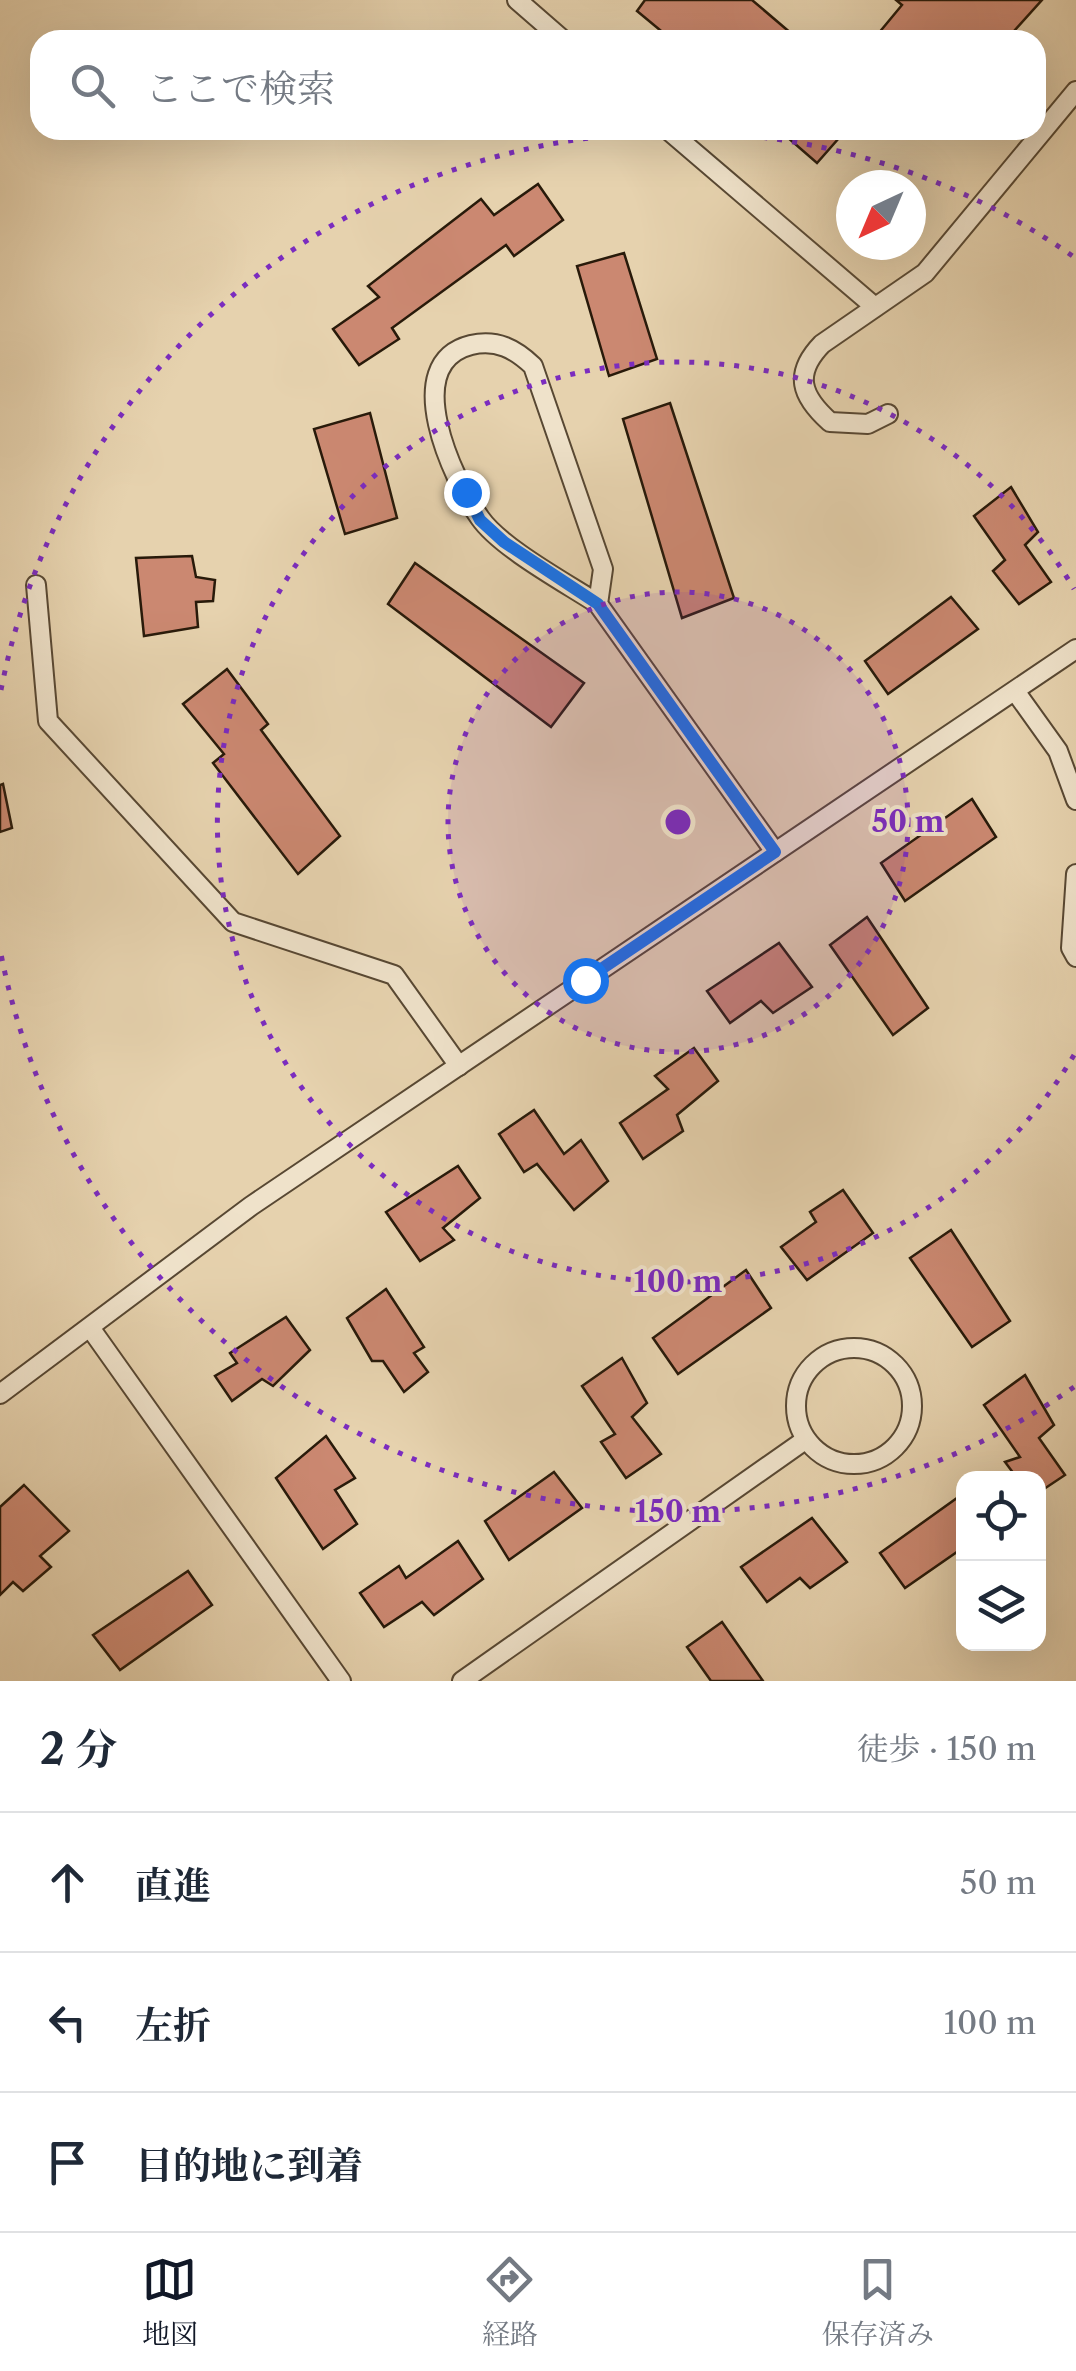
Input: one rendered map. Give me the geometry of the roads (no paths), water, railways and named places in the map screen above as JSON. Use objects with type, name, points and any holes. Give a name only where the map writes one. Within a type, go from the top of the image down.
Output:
[{"type":"lane","points":[[517,0],[552,30]]},
{"type":"lane","points":[[1046,128],[1076,92]]},
{"type":"lane","points":[[680,140],[876,307]]},
{"type":"lane","points":[[888,414],[868,424],[830,422],[806,395],[803,380],[808,359],[822,344],[925,274],[1036,140]]},
{"type":"lane","points":[[598,604],[603,569],[533,366],[517,351],[500,344],[464,347],[447,360],[435,377],[437,418],[442,444],[480,520],[504,542],[598,604],[775,852]]},
{"type":"lane","points":[[36,585],[48,721],[233,922],[394,975],[458,1066]]},
{"type":"lane","points":[[0,1394],[251,1206],[1076,649]]},
{"type":"lane","points":[[1015,691],[1058,751],[1076,800]]},
{"type":"lane","points":[[1076,874],[1071,948],[1076,957]]},
{"type":"lane","points":[[91,1329],[341,1681]]},
{"type":"lane","points":[[858,1347],[878,1352],[898,1368],[912,1393],[913,1414],[905,1436],[890,1454],[870,1464],[848,1465],[825,1458],[805,1440],[795,1413],[798,1387],[814,1362],[834,1350],[858,1347]]},
{"type":"lane","points":[[462,1681],[805,1440]]}]
